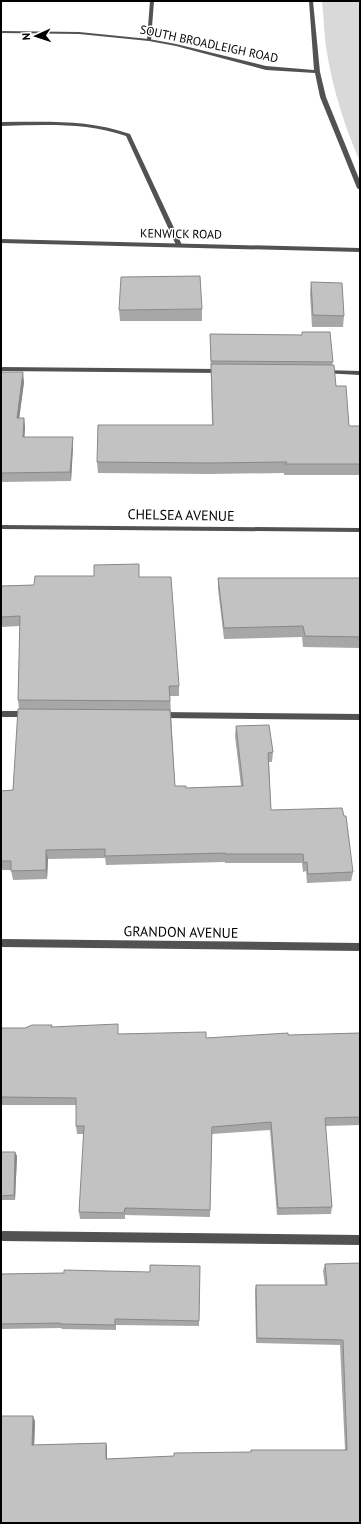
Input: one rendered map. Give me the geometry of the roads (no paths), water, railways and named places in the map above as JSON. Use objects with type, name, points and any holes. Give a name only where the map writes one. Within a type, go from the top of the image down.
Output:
[{"type":"street","points":[[149,40],[152,1]]},
{"type":"street","points":[[311,1],[317,72],[323,97],[360,188]]},
{"type":"street","name":"SOUTH BROADLEIGH ROAD","points":[[1,32],[79,33],[149,40],[176,45],[266,68],[317,72]]},
{"type":"street","points":[[1,124],[81,124],[111,128],[128,135],[179,245]]},
{"type":"street","name":"KENWICK ROAD","points":[[1,241],[360,250]]},
{"type":"street","points":[[1,370],[224,371]]},
{"type":"street","points":[[320,372],[360,372]]},
{"type":"street","name":"CHELSEA AVENUE","points":[[1,527],[360,530]]},
{"type":"street","points":[[1,714],[33,714]]},
{"type":"street","points":[[153,715],[360,717]]},
{"type":"street","name":"GRANDON AVENUE","points":[[1,943],[360,947]]},
{"type":"street","points":[[1,1236],[360,1240]]}]
